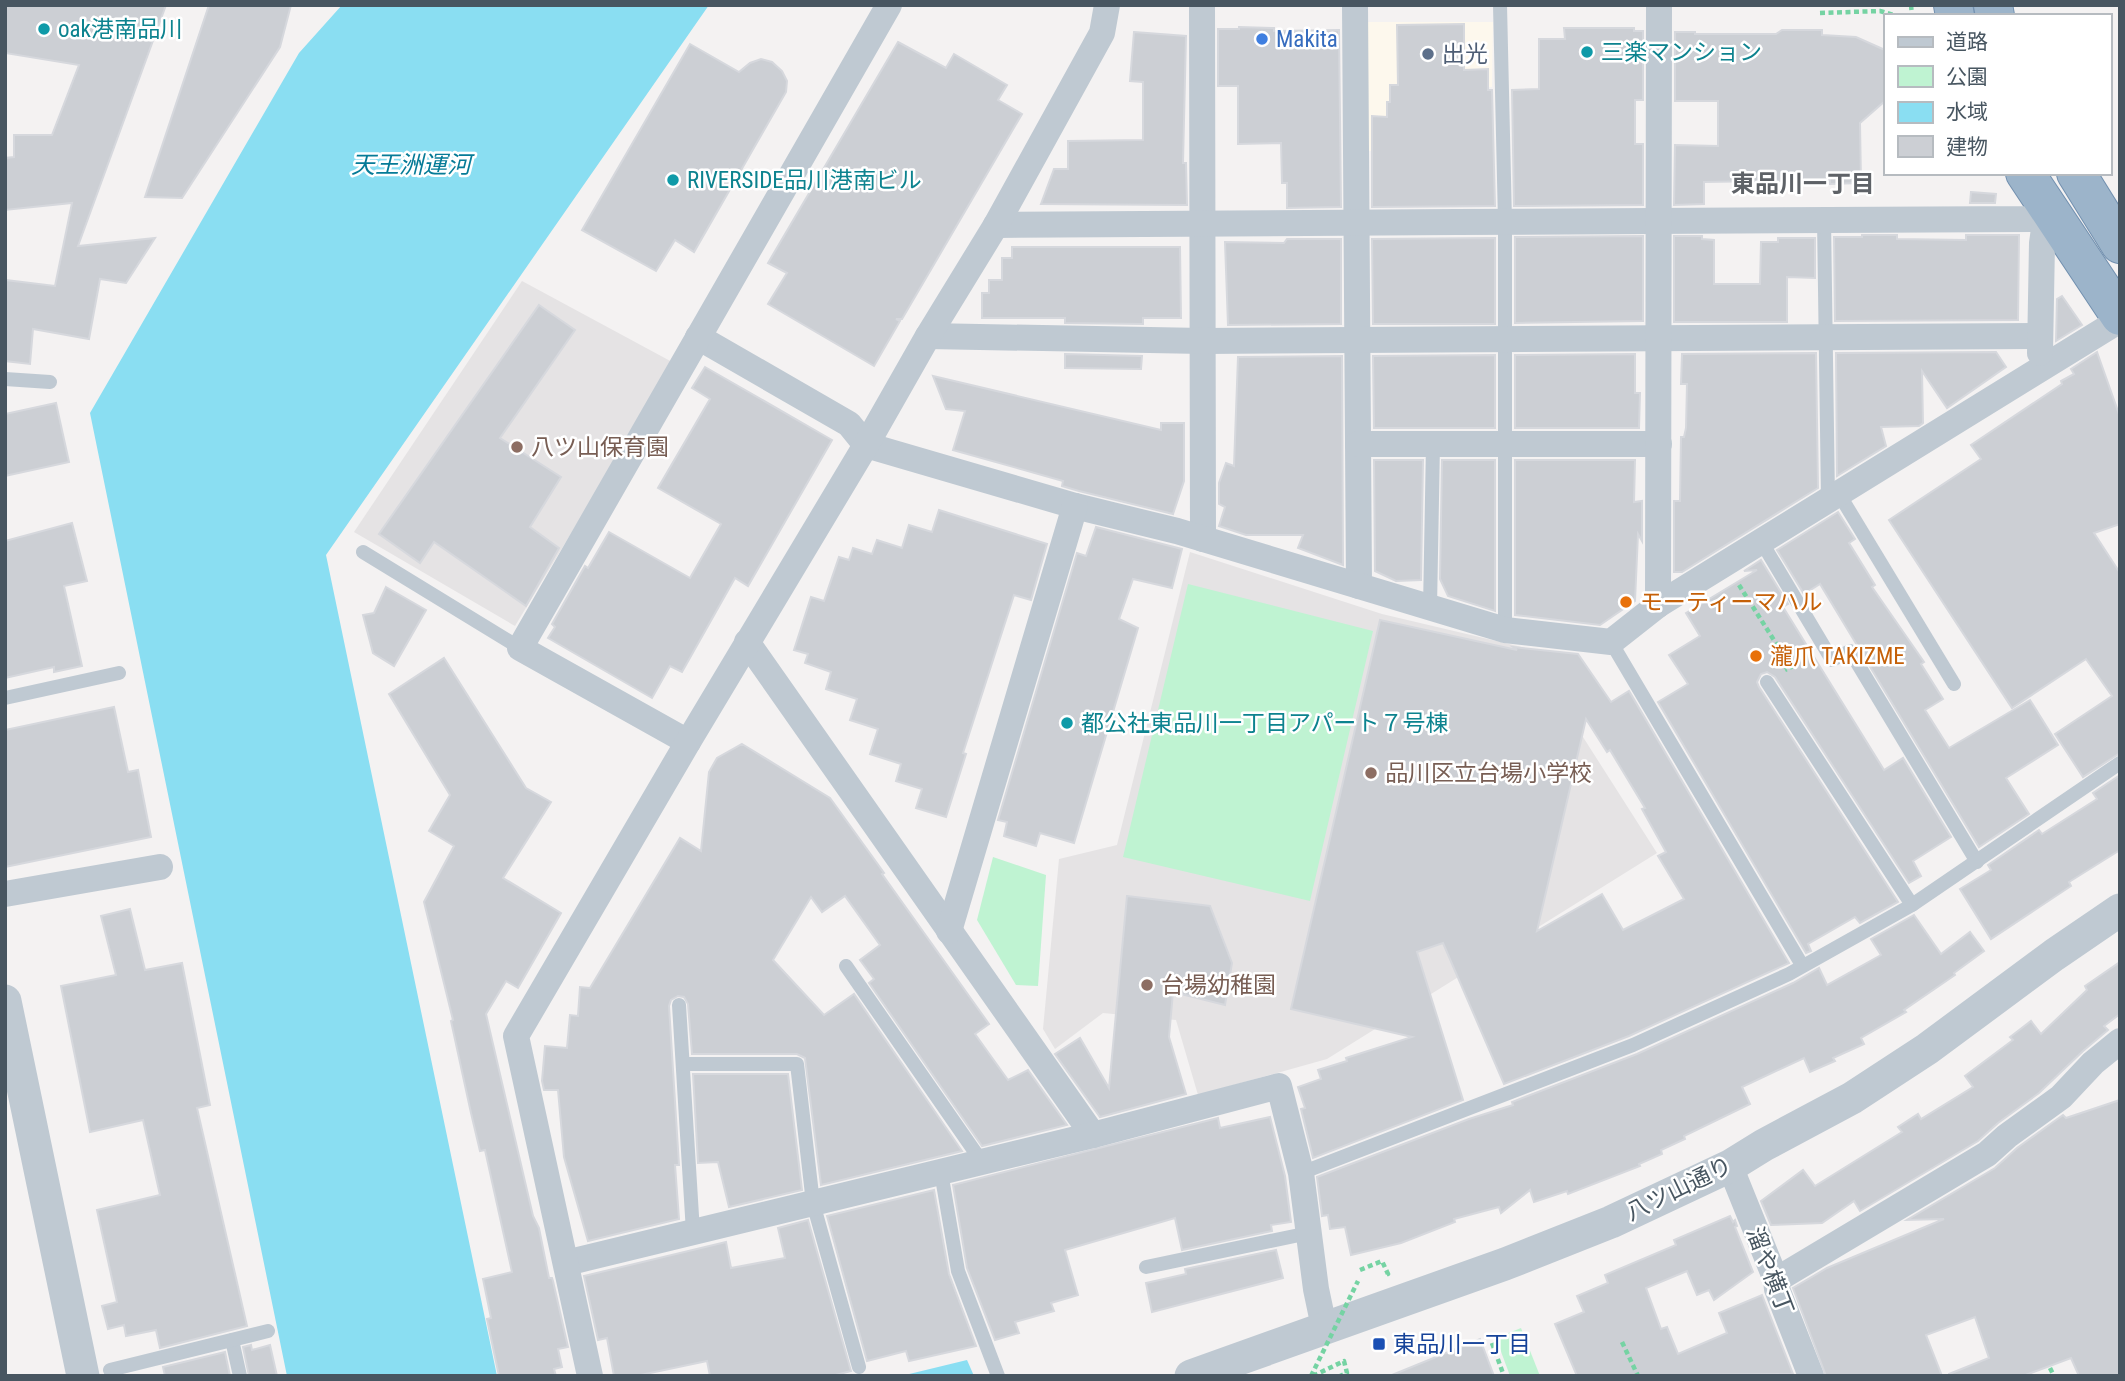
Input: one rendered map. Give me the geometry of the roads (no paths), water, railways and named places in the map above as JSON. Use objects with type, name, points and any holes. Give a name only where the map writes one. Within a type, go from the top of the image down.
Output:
[{"type":"highway","points":[[2026,175],[2120,318]]},
{"type":"highway","points":[[2077,175],[2120,244]]},
{"type":"street","points":[[688,742],[520,648],[889,5]]},
{"type":"street","points":[[590,1376],[516,1036],[996,225],[1102,33],[1107,5]]},
{"type":"street","points":[[1202,5],[1203,539]]},
{"type":"street","points":[[1355,5],[1359,586]]},
{"type":"street","points":[[1658,605],[1659,5]]},
{"type":"street","points":[[996,225],[1357,224],[1659,219],[2031,219],[2047,208]]},
{"type":"street","points":[[2040,369],[2042,243],[2047,208]]},
{"type":"street","points":[[698,337],[849,424],[866,445],[1075,506],[1203,539],[1505,630],[1611,642],[1658,605],[2120,318]]},
{"type":"street","points":[[928,336],[1203,341],[2040,336]]},
{"type":"street","points":[[1358,444],[1659,444]]},
{"type":"street","points":[[949,931],[1075,506]]},
{"type":"street","points":[[747,642],[1093,1135]]},
{"type":"street","points":[[5,894],[160,867]]},
{"type":"street","name":"八ツ山通り","points":[[1191,1376],[1247,1367],[1324,1327],[1505,1264],[1611,1222],[1730,1166],[1874,1084],[2120,911]]},
{"type":"street","points":[[5,1000],[97,1373]]},
{"type":"street","points":[[1776,1280],[1987,1154],[2007,1136],[2062,1097],[2093,1063],[2120,1041]]},
{"type":"street","points":[[566,1263],[1093,1135],[1279,1086],[1301,1172],[1316,1290],[1324,1327]]},
{"type":"street","name":"溜や横丁","points":[[1730,1166],[1811,1376]]},
{"type":"lane","points":[[1500,5],[1505,222],[1505,630]]},
{"type":"lane","points":[[1824,219],[1825,338],[1834,497],[1954,684]]},
{"type":"lane","points":[[5,379],[50,383]]},
{"type":"lane","points":[[1430,608],[1433,444]]},
{"type":"lane","points":[[1761,541],[1832,660],[1850,651],[1977,862]]},
{"type":"lane","points":[[363,552],[520,648]]},
{"type":"lane","points":[[1611,642],[1802,965]]},
{"type":"lane","points":[[5,698],[119,673]]},
{"type":"lane","points":[[1766,682],[1912,905]]},
{"type":"lane","points":[[1301,1172],[1633,1045],[1788,974],[1912,905],[2120,763]]},
{"type":"lane","points":[[846,966],[982,1162]]},
{"type":"lane","points":[[679,1005],[693,1232]]},
{"type":"lane","points":[[683,1064],[797,1064],[813,1203],[859,1367]]},
{"type":"lane","points":[[941,1172],[958,1271],[998,1376]]},
{"type":"lane","points":[[1146,1267],[1309,1233]]},
{"type":"lane","points":[[97,1373],[268,1331]]},
{"type":"lane","points":[[232,1340],[240,1376]]},
{"type":"water","name":"天王洲運河","points":[[342,5],[709,5],[326,555],[497,1376],[287,1376],[90,413],[299,53]]},
{"type":"water","points":[[967,1360],[974,1376],[901,1376]]},
{"type":"place","name":"oak港南品川","points":[[44,29]]},
{"type":"place","name":"Makita","points":[[1262,39]]},
{"type":"place","name":"三楽マンション","points":[[1587,52]]},
{"type":"place","name":"出光","points":[[1428,54]]},
{"type":"place","name":"RIVERSIDE品川港南ビル","points":[[673,180]]},
{"type":"place","name":"八ツ山保育園","points":[[517,447]]},
{"type":"place","name":"モーティーマハル","points":[[1626,602]]},
{"type":"place","name":"瀧爪 TAKIZME","points":[[1756,656]]},
{"type":"place","name":"都公社東品川一丁目アパート７号棟","points":[[1067,723]]},
{"type":"place","name":"品川区立台場小学校","points":[[1371,773]]},
{"type":"place","name":"台場幼稚園","points":[[1147,985]]},
{"type":"place","name":"東品川一丁目","points":[[1379,1344]]},
{"type":"district","name":"東品川一丁目","points":[[1803,184]]}]
